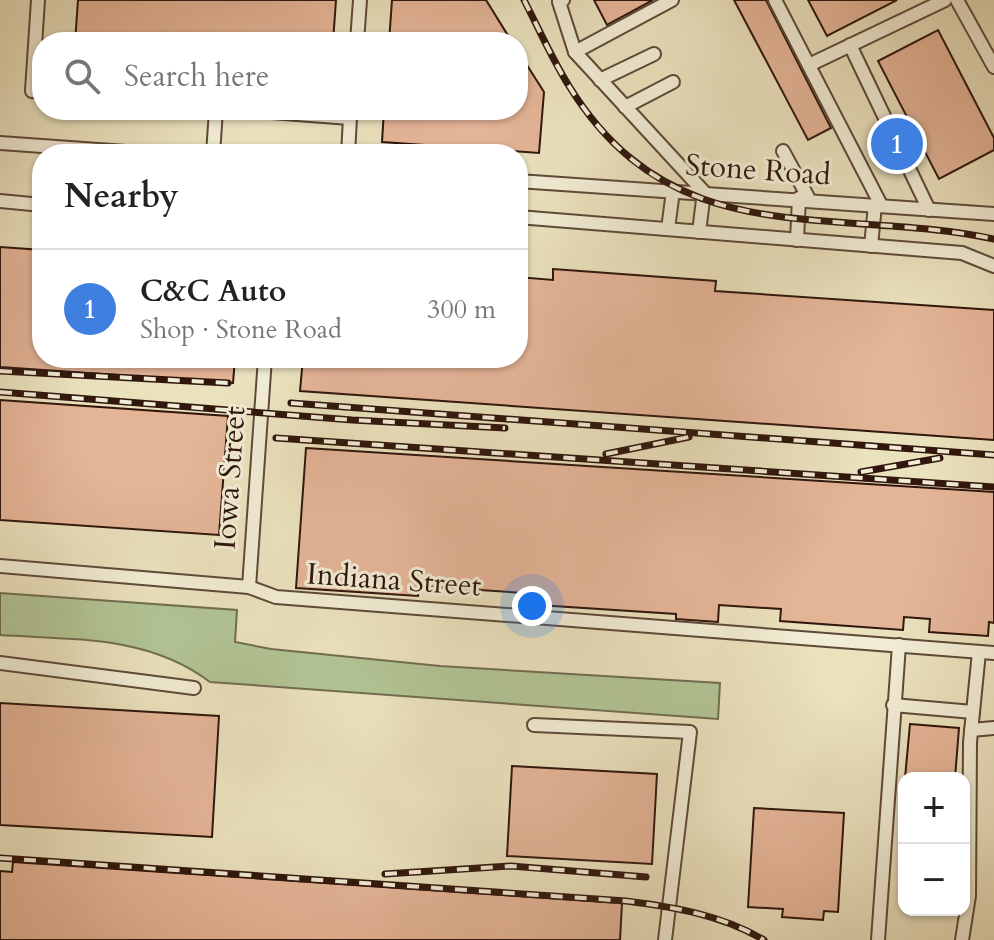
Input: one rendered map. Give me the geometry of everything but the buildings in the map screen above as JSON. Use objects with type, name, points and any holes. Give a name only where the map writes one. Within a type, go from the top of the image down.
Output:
[{"type":"street","points":[[36,32],[38,0]]},
{"type":"street","points":[[358,32],[360,0]]},
{"type":"street","points":[[563,0],[559,2],[575,52],[704,192],[699,232]]},
{"type":"street","points":[[575,52],[672,0]]},
{"type":"street","points":[[775,0],[878,205],[871,246]]},
{"type":"street","points":[[912,0],[918,13]]},
{"type":"street","points":[[809,65],[945,0]]},
{"type":"street","points":[[957,0],[994,67]]},
{"type":"street","points":[[850,45],[929,210]]},
{"type":"street","points":[[600,80],[654,54]]},
{"type":"street","points":[[625,107],[673,82]]},
{"type":"street","points":[[214,144],[215,120]]},
{"type":"street","points":[[348,144],[350,120]]},
{"type":"street","points":[[0,143],[32,145]]},
{"type":"street","points":[[783,151],[804,199],[797,240]]},
{"type":"street","name":"Stone Road","points":[[528,182],[994,214]]},
{"type":"street","points":[[668,229],[673,191]]},
{"type":"street","points":[[0,201],[32,204]]},
{"type":"street","points":[[528,218],[962,253],[994,266]]},
{"type":"street","name":"Iowa Street","points":[[261,593],[249,587],[264,368]]},
{"type":"street","points":[[0,566],[249,587]]},
{"type":"street","name":"Indiana Street","points":[[261,593],[994,653]]},
{"type":"street","points":[[878,940],[899,645]]},
{"type":"street","points":[[962,940],[969,896],[971,730],[979,652]]},
{"type":"street","points":[[0,663],[194,688]]},
{"type":"street","points":[[893,705],[973,712]]},
{"type":"street","points":[[534,725],[690,732],[665,940]]},
{"type":"street","points":[[971,730],[994,728]]},
{"type":"green space","points":[[0,593],[237,610],[235,642],[271,649],[440,666],[720,683],[718,719],[210,682],[186,667],[136,648],[83,640],[0,635]]},
{"type":"railway","points":[[524,0],[569,86],[611,140],[657,177],[707,200],[760,214],[933,230],[994,239]]},
{"type":"railway","points":[[0,371],[228,383]]},
{"type":"railway","points":[[0,392],[352,420],[505,428]]},
{"type":"railway","points":[[291,403],[994,455]]},
{"type":"railway","points":[[606,454],[689,437]]},
{"type":"railway","points":[[276,438],[994,487]]},
{"type":"railway","points":[[861,472],[940,458]]},
{"type":"railway","points":[[0,858],[626,901],[715,918],[764,940]]},
{"type":"railway","points":[[385,874],[511,866],[646,877]]},
{"type":"place","name":"C&C Auto","points":[[897,144]]}]
